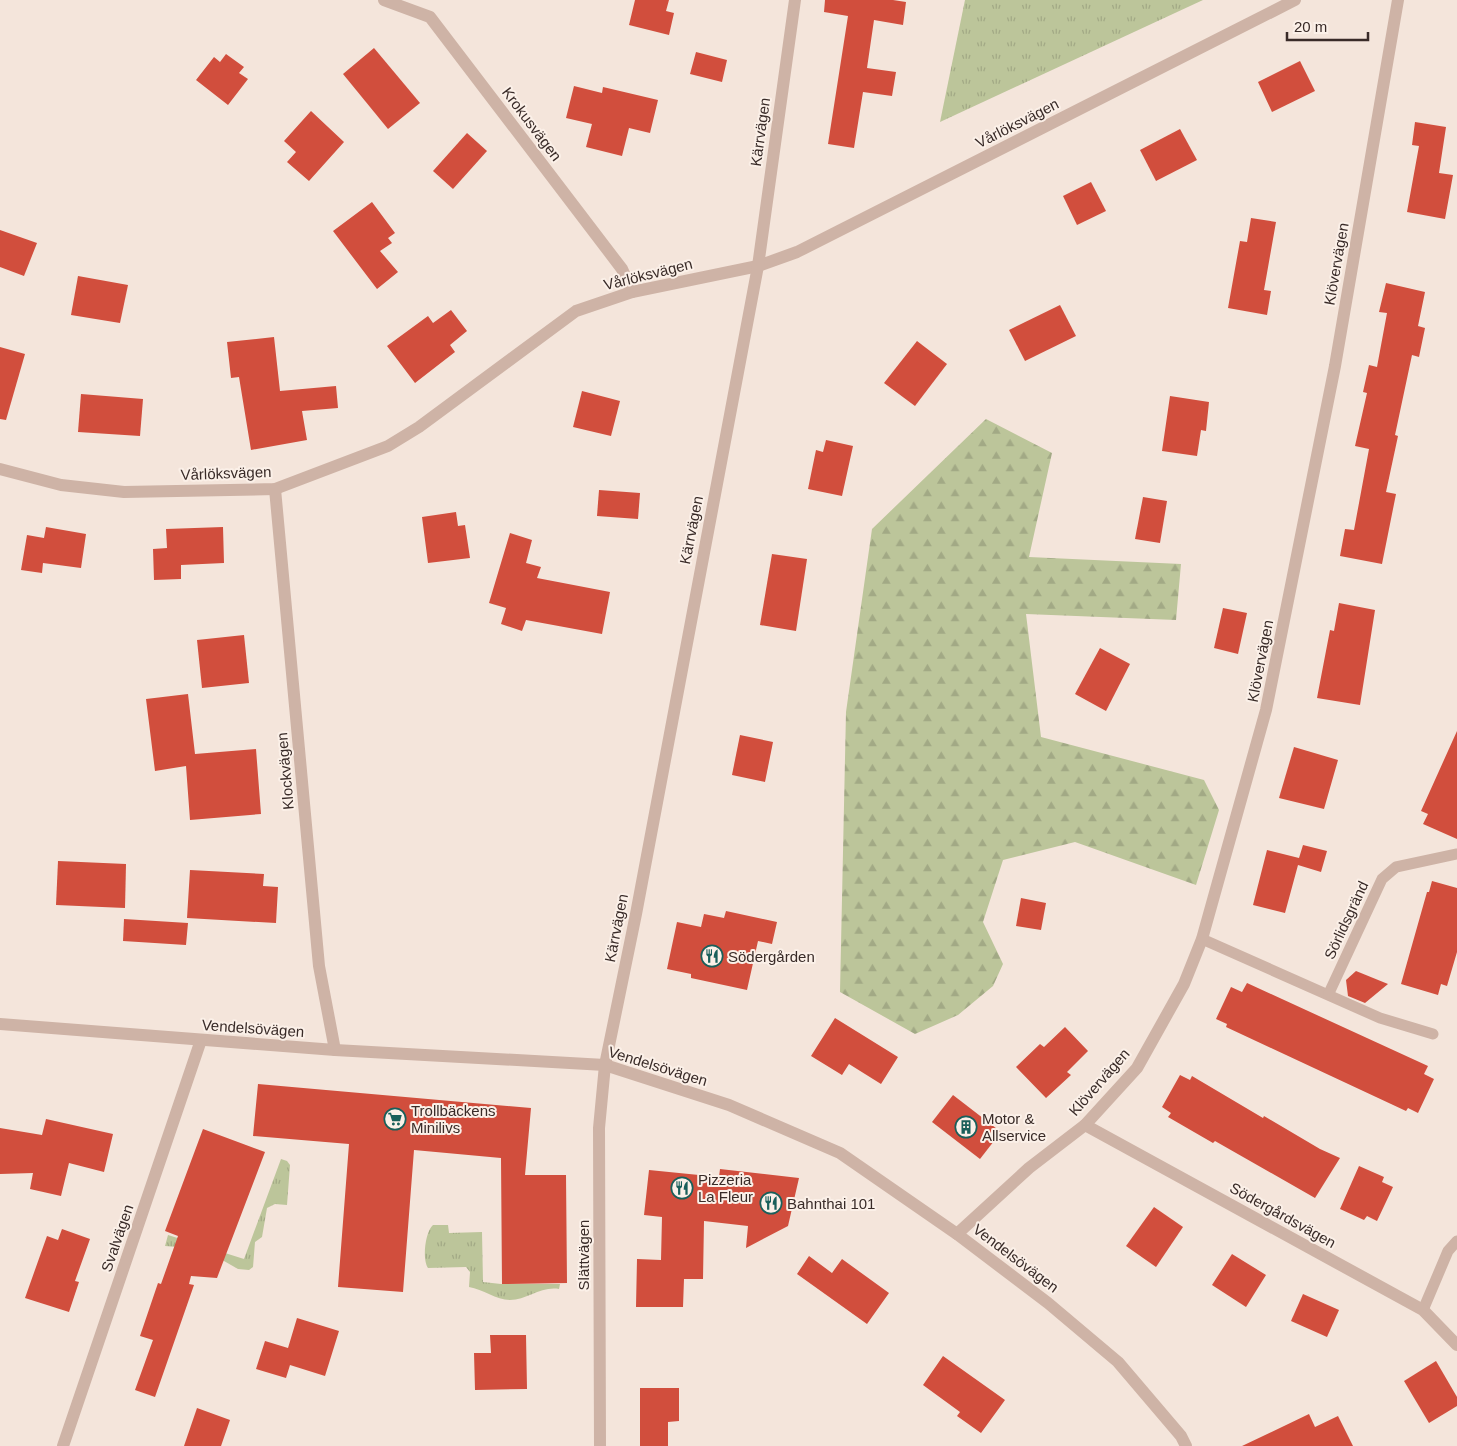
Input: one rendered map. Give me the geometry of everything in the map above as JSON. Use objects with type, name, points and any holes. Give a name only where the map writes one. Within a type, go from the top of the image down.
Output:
[{"type":"street","name":"Krokusvägen","points":[[384,0],[430,17],[622,269],[632,292]]},
{"type":"street","name":"Kärrvägen","points":[[605,1064],[636,914],[758,266],[795,0]]},
{"type":"street","name":"Vårlöksvägen","points":[[0,469],[61,485],[124,492],[275,489],[388,446],[419,427],[576,310],[632,292],[758,266],[797,252],[1295,0]]},
{"type":"street","name":"Klövervägen","points":[[957,1234],[1029,1168],[1085,1125],[1137,1068],[1184,984],[1202,939],[1266,710],[1335,366],[1398,0]]},
{"type":"street","name":"Klockvägen","points":[[275,489],[319,966],[334,1050]]},
{"type":"street","name":"Vendelsövägen","points":[[0,1024],[334,1050],[605,1064],[729,1105],[840,1152],[957,1234],[1048,1303],[1118,1362],[1181,1436],[1186,1446]]},
{"type":"street","name":"Svalvägen","points":[[63,1446],[201,1040]]},
{"type":"street","name":"Slättvägen","points":[[600,1446],[600,1128],[605,1064]]},
{"type":"street","name":"Södergårdsvägen","points":[[1085,1125],[1423,1310],[1457,1345]]},
{"type":"lane","name":"Sörlidsgränd","points":[[1329,993],[1382,879],[1396,866],[1457,854]]},
{"type":"lane","points":[[1202,939],[1329,993],[1380,1018],[1432,1034]]},
{"type":"lane","points":[[1423,1310],[1448,1252],[1457,1241]]},
{"type":"green space","points":[[965,0],[1203,0],[940,122]]},
{"type":"green space","points":[[986,419],[1052,453],[1029,557],[1181,564],[1176,620],[1026,614],[1041,737],[1204,780],[1219,810],[1196,885],[1075,842],[1003,860],[983,922],[1003,964],[993,986],[958,1015],[915,1034],[840,992],[846,712],[872,529]]},
{"type":"green space","points":[[281,1159],[287,1161],[290,1165],[287,1205],[275,1204],[267,1208],[262,1237],[255,1242],[253,1267],[249,1270],[238,1269],[217,1257],[188,1248],[165,1246],[168,1235],[244,1259]]},
{"type":"green space","points":[[433,1225],[448,1225],[449,1233],[482,1232],[483,1282],[501,1284],[560,1284],[559,1289],[546,1289],[522,1298],[505,1300],[469,1287],[470,1272],[466,1267],[428,1268],[425,1259],[425,1246]]},
{"type":"building","points":[[635,0],[669,0],[666,11],[674,13],[669,35],[629,25]]},
{"type":"building","points":[[825,0],[893,0],[906,2],[903,25],[874,20],[867,68],[896,72],[892,96],[863,92],[854,148],[828,144],[848,16],[824,12]]},
{"type":"building","points":[[374,48],[420,103],[388,129],[343,74]]},
{"type":"building","points":[[696,52],[727,60],[722,82],[690,74]]},
{"type":"building","points":[[226,54],[244,67],[239,73],[248,79],[228,105],[196,80],[214,57],[220,62]]},
{"type":"building","points":[[1300,61],[1315,91],[1272,112],[1258,82]]},
{"type":"building","points":[[574,86],[602,93],[603,87],[658,100],[650,133],[629,128],[622,156],[586,147],[592,124],[566,118]]},
{"type":"building","points":[[311,111],[344,142],[309,181],[287,162],[296,152],[284,141]]},
{"type":"building","points":[[1415,122],[1446,127],[1439,173],[1453,175],[1445,219],[1407,212],[1419,146],[1412,145]]},
{"type":"building","points":[[1180,129],[1197,160],[1156,181],[1140,150]]},
{"type":"building","points":[[467,133],[487,151],[453,189],[433,171]]},
{"type":"building","points":[[1091,182],[1106,211],[1077,225],[1063,196]]},
{"type":"building","points":[[372,202],[395,233],[388,238],[392,243],[380,251],[398,272],[377,289],[333,231]]},
{"type":"building","points":[[1251,218],[1276,222],[1264,290],[1271,291],[1267,315],[1228,308],[1240,241],[1247,242]]},
{"type":"building","points":[[0,230],[37,243],[24,276],[0,267]]},
{"type":"building","points":[[78,276],[128,285],[120,323],[71,315]]},
{"type":"building","points":[[1386,283],[1425,292],[1418,326],[1425,328],[1419,357],[1412,355],[1395,435],[1398,436],[1386,492],[1396,494],[1382,564],[1340,556],[1345,529],[1354,530],[1369,449],[1355,446],[1367,393],[1363,392],[1369,365],[1377,367],[1387,313],[1379,312]]},
{"type":"building","points":[[1060,305],[1076,336],[1025,361],[1009,330]]},
{"type":"building","points":[[451,310],[467,331],[450,345],[455,352],[415,383],[387,346],[428,316],[433,323]]},
{"type":"building","points":[[274,337],[280,391],[336,386],[338,408],[302,411],[307,440],[251,450],[239,377],[231,378],[227,342]]},
{"type":"building","points":[[917,341],[947,364],[915,406],[884,383]]},
{"type":"building","points":[[0,347],[25,354],[6,420],[0,419]]},
{"type":"building","points":[[582,391],[620,401],[611,436],[573,427]]},
{"type":"building","points":[[81,394],[143,399],[140,436],[78,432]]},
{"type":"building","points":[[1170,396],[1209,402],[1206,431],[1201,430],[1197,456],[1162,451]]},
{"type":"building","points":[[826,440],[853,446],[842,496],[808,489],[816,450],[823,452]]},
{"type":"building","points":[[599,490],[640,493],[638,519],[597,516]]},
{"type":"building","points":[[1143,497],[1167,501],[1160,543],[1135,539]]},
{"type":"building","points":[[456,512],[458,526],[465,525],[470,558],[428,563],[422,517]]},
{"type":"building","points":[[46,527],[86,534],[81,568],[43,563],[42,573],[21,570],[27,535],[44,538]]},
{"type":"building","points":[[223,527],[224,563],[181,565],[181,579],[154,580],[153,549],[167,548],[166,529]]},
{"type":"building","points":[[510,533],[532,540],[526,563],[541,567],[537,578],[610,592],[602,634],[526,620],[522,631],[501,624],[506,608],[489,603]]},
{"type":"building","points":[[772,554],[807,559],[796,631],[760,625]]},
{"type":"building","points":[[1339,603],[1375,610],[1360,705],[1317,698],[1330,630],[1334,631]]},
{"type":"building","points":[[1223,608],[1247,613],[1238,654],[1214,648]]},
{"type":"building","points":[[244,635],[249,683],[202,688],[197,640]]},
{"type":"building","points":[[1100,648],[1130,664],[1106,711],[1075,694]]},
{"type":"building","points":[[188,694],[195,754],[256,749],[261,814],[190,820],[186,766],[155,771],[146,699]]},
{"type":"building","points":[[1457,731],[1457,839],[1423,824],[1428,814],[1421,811]]},
{"type":"building","points":[[740,735],[773,742],[765,782],[732,775]]},
{"type":"building","points":[[1294,747],[1338,760],[1324,809],[1279,798]]},
{"type":"building","points":[[1303,845],[1327,851],[1321,872],[1298,865],[1285,913],[1253,905],[1267,850],[1299,858]]},
{"type":"building","points":[[58,861],[126,864],[125,908],[56,905]]},
{"type":"building","points":[[190,870],[264,874],[263,886],[278,887],[276,923],[187,918]]},
{"type":"building","points":[[1432,881],[1457,888],[1457,952],[1447,986],[1441,984],[1438,995],[1401,984],[1427,892],[1429,892]]},
{"type":"building","points":[[1021,898],[1046,903],[1041,930],[1016,926]]},
{"type":"building","name":"Södergården","points":[[726,911],[777,922],[772,944],[758,941],[747,990],[691,978],[691,974],[667,969],[677,922],[701,927],[704,914],[724,918]]},
{"type":"building","points":[[124,919],[188,923],[186,945],[123,941]]},
{"type":"building","points":[[1356,971],[1388,984],[1365,1003],[1348,996],[1346,980]]},
{"type":"building","points":[[1247,983],[1428,1066],[1424,1074],[1434,1079],[1418,1113],[1408,1108],[1406,1111],[1226,1027],[1227,1024],[1216,1019],[1231,987],[1242,992]]},
{"type":"building","points":[[835,1018],[898,1057],[881,1084],[849,1064],[842,1075],[811,1056]]},
{"type":"building","points":[[1065,1027],[1088,1051],[1067,1072],[1071,1075],[1046,1098],[1016,1067],[1040,1044],[1044,1047]]},
{"type":"building","points":[[1180,1075],[1190,1080],[1192,1076],[1263,1118],[1264,1116],[1320,1149],[1340,1158],[1315,1198],[1215,1141],[1213,1143],[1168,1117],[1171,1113],[1162,1107]]},
{"type":"building","points":[[258,1084],[531,1108],[525,1175],[566,1175],[567,1283],[502,1284],[501,1158],[414,1150],[403,1292],[338,1287],[349,1144],[253,1136]]},
{"type":"building","name":"Motor & Allservice","points":[[953,1095],[1001,1132],[980,1159],[932,1122]]},
{"type":"building","points":[[46,1119],[113,1134],[104,1172],[69,1163],[61,1196],[30,1189],[33,1173],[0,1174],[0,1128],[42,1135]]},
{"type":"building","points":[[203,1129],[265,1152],[217,1278],[191,1276],[189,1284],[194,1285],[155,1397],[135,1390],[153,1340],[140,1336],[158,1283],[161,1284],[178,1236],[165,1231]]},
{"type":"building","points":[[1359,1166],[1384,1177],[1382,1182],[1393,1187],[1377,1221],[1367,1216],[1364,1220],[1340,1209]]},
{"type":"building","points":[[720,1169],[799,1178],[788,1226],[746,1248],[748,1226],[704,1221],[703,1279],[684,1279],[683,1307],[636,1307],[637,1259],[661,1260],[662,1217],[644,1215],[649,1170],[719,1177]]},
{"type":"building","points":[[1154,1207],[1183,1227],[1156,1267],[1126,1246]]},
{"type":"building","points":[[62,1229],[90,1239],[75,1281],[79,1282],[69,1312],[25,1298],[47,1236],[58,1240]]},
{"type":"building","points":[[1232,1254],[1266,1275],[1246,1307],[1212,1285]]},
{"type":"building","points":[[809,1256],[832,1273],[842,1259],[889,1293],[867,1324],[797,1274]]},
{"type":"building","points":[[1303,1294],[1339,1310],[1327,1337],[1291,1321]]},
{"type":"building","points":[[297,1318],[339,1331],[325,1376],[290,1365],[286,1378],[256,1369],[265,1341],[288,1348]]},
{"type":"building","points":[[490,1335],[526,1335],[527,1389],[475,1390],[474,1353],[491,1353]]},
{"type":"building","points":[[943,1356],[1005,1400],[981,1433],[957,1416],[960,1412],[923,1385]]},
{"type":"building","points":[[1436,1361],[1457,1397],[1457,1406],[1429,1423],[1404,1381]]},
{"type":"building","points":[[640,1388],[679,1388],[679,1421],[668,1422],[668,1446],[640,1446]]},
{"type":"building","points":[[197,1408],[230,1420],[221,1446],[184,1446]]},
{"type":"building","points":[[1309,1414],[1315,1427],[1338,1416],[1353,1446],[1242,1446]]},
{"type":"place","name":"Södergården","points":[[712,956]]},
{"type":"place","name":"Trollbäckens Minilivs","points":[[395,1119]]},
{"type":"place","name":"Motor & Allservice","points":[[966,1127]]},
{"type":"place","name":"Pizzeria La Fleur","points":[[682,1188]]},
{"type":"place","name":"Bahnthai 101","points":[[771,1203]]}]
